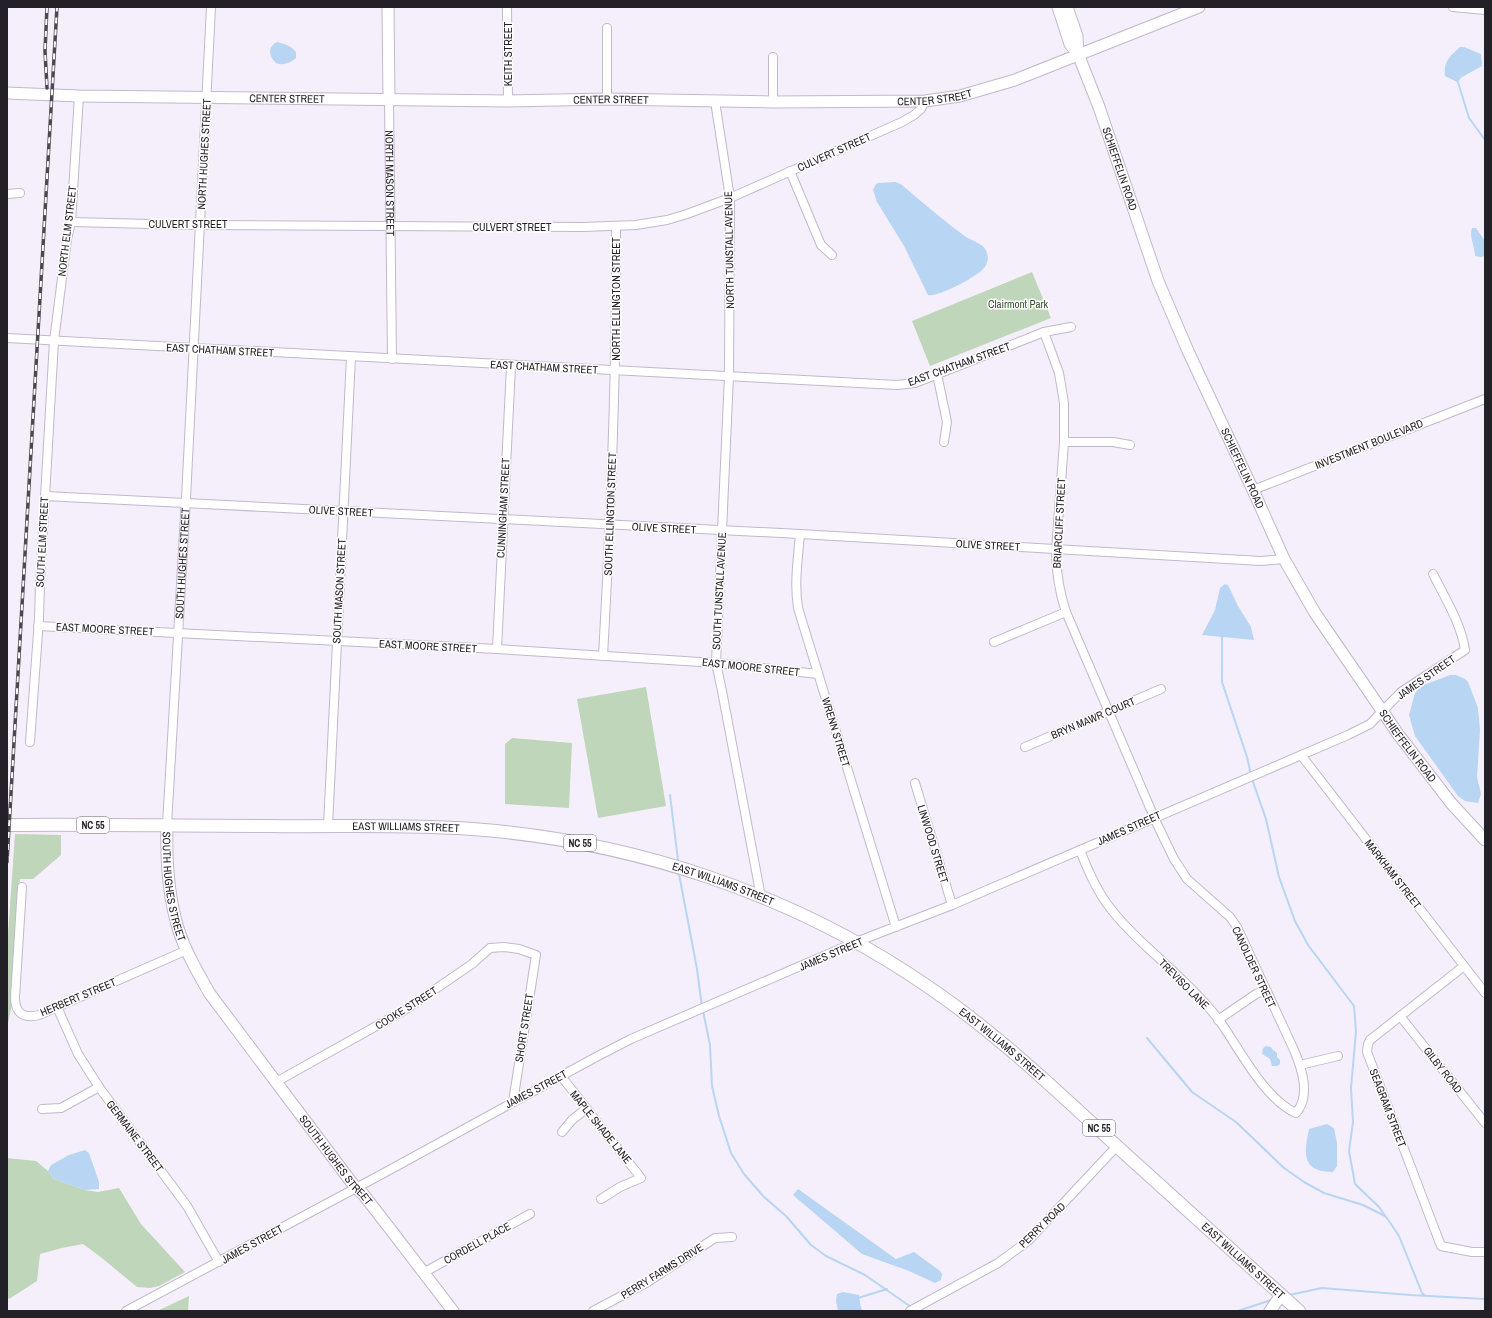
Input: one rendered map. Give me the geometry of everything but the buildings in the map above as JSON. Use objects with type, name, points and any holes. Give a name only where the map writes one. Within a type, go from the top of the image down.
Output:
[{"type":"main road","name":"EAST WILLIAMS STREET","points":[[7,825],[405,826],[468,828],[550,838],[605,848],[664,863],[714,879],[807,916],[856,942],[930,988],[993,1034],[1047,1080],[1117,1146],[1281,1295],[1293,1309]]},
{"type":"street","name":"NORTH HUGHES STREET","points":[[193,348],[201,224],[211,7]]},
{"type":"street","name":"NORTH MASON STREET","points":[[388,7],[392,359]]},
{"type":"street","name":"KEITH STREET","points":[[507,7],[508,101]]},
{"type":"street","points":[[1058,7],[1070,44],[1078,54]]},
{"type":"street","points":[[1067,7],[1077,36],[1078,54]]},
{"type":"street","name":"CENTER STREET","points":[[7,93],[79,96],[508,101],[607,99],[773,102],[925,101],[951,98],[982,91],[1029,75],[1078,54],[1199,7]]},
{"type":"street","points":[[1453,7],[1485,10]]},
{"type":"street","points":[[607,28],[607,99]]},
{"type":"street","name":"SCHIEFFELIN ROAD","points":[[1078,54],[1118,160],[1158,280],[1188,351],[1284,559],[1315,613],[1398,734],[1442,792],[1485,840]]},
{"type":"street","points":[[773,57],[773,102]]},
{"type":"street","name":"NORTH ELM STREET","points":[[54,342],[67,239],[71,222],[79,96]]},
{"type":"street","name":"NORTH TUNSTALL AVENUE","points":[[715,101],[730,198],[730,376]]},
{"type":"street","name":"CULVERT STREET","points":[[71,222],[583,227],[616,226],[653,222],[676,218],[730,198],[902,122],[921,109],[925,101]]},
{"type":"street","points":[[790,171],[821,245],[832,255]]},
{"type":"street","points":[[7,194],[20,193]]},
{"type":"street","name":"NORTH ELLINGTON STREET","points":[[616,226],[616,371]]},
{"type":"street","name":"EAST CHATHAM STREET","points":[[7,338],[54,342],[897,385],[915,383],[1044,332],[1071,327]]},
{"type":"street","name":"BRIARCLIFF STREET","points":[[1044,332],[1059,373],[1064,394],[1064,442],[1056,550],[1058,584],[1066,612],[1154,817]]},
{"type":"street","name":"SOUTH ELM STREET","points":[[30,742],[54,342]]},
{"type":"street","name":"SOUTH HUGHES STREET","points":[[193,348],[166,852],[171,898],[178,928],[187,950],[210,994],[355,1187],[363,1194],[453,1311]]},
{"type":"street","name":"SOUTH MASON STREET","points":[[328,826],[351,357]]},
{"type":"street","name":"CUNNINGHAM STREET","points":[[496,649],[511,366]]},
{"type":"street","name":"SOUTH ELLINGTON STREET","points":[[603,656],[616,371]]},
{"type":"street","points":[[937,374],[947,422],[944,442]]},
{"type":"street","name":"SOUTH TUNSTALL AVENUE","points":[[730,376],[716,633],[716,663],[761,897]]},
{"type":"street","name":"INVESTMENT BOULEVARD","points":[[1253,490],[1485,398]]},
{"type":"street","points":[[1064,442],[1113,442],[1130,445]]},
{"type":"street","name":"OLIVE STREET","points":[[45,496],[800,534],[1261,561],[1284,559]]},
{"type":"street","name":"WRENN STREET","points":[[800,534],[796,593],[798,608],[896,927]]},
{"type":"street","name":"JAMES STREET","points":[[126,1311],[631,1039],[856,942],[952,905],[1370,724],[1401,692],[1465,650],[1463,637],[1433,574]]},
{"type":"street","points":[[994,642],[1066,612]]},
{"type":"street","name":"EAST MOORE STREET","points":[[38,626],[496,649],[716,663],[818,674]]},
{"type":"street","name":"BRYN MAWR COURT","points":[[1025,747],[1161,689]]},
{"type":"street","name":"MARKHAM STREET","points":[[1301,755],[1485,993]]},
{"type":"street","name":"LINWOOD STREET","points":[[915,783],[952,905]]},
{"type":"street","name":"CANOLDER STREET","points":[[1154,817],[1180,870],[1187,879],[1230,917],[1237,928],[1300,1065],[1304,1095],[1300,1108],[1296,1113]]},
{"type":"street","name":"TREVISO LANE","points":[[1080,850],[1096,886],[1119,920],[1133,935],[1193,990],[1218,1020],[1270,1092],[1288,1110],[1296,1113]]},
{"type":"street","name":"HERBERT STREET","points":[[22,887],[15,1004],[18,1010],[25,1016],[31,1016],[57,1007],[187,950]]},
{"type":"street","name":"COOKE STREET","points":[[276,1082],[405,1010],[472,964],[490,948],[504,947],[519,949],[536,955]]},
{"type":"street","name":"SHORT STREET","points":[[513,1102],[536,955]]},
{"type":"street","name":"SEAGRAM STREET","points":[[1464,966],[1370,1040],[1368,1044],[1368,1052],[1441,1246],[1472,1252],[1485,1252]]},
{"type":"street","points":[[1218,1020],[1256,994],[1265,990]]},
{"type":"street","name":"GERMAINE STREET","points":[[57,1007],[78,1054],[99,1087],[187,1206],[219,1262]]},
{"type":"street","name":"GILBY ROAD","points":[[1400,1016],[1485,1123]]},
{"type":"street","points":[[1300,1065],[1338,1056]]},
{"type":"street","name":"MAPLE SHADE LANE","points":[[561,1076],[641,1178],[620,1187],[601,1199]]},
{"type":"street","points":[[42,1109],[61,1108],[99,1087]]},
{"type":"street","points":[[562,1132],[572,1120],[586,1109]]},
{"type":"street","name":"PERRY ROAD","points":[[910,1311],[998,1263],[1028,1241],[1117,1146]]},
{"type":"street","name":"CORDELL PLACE","points":[[424,1273],[530,1214]]},
{"type":"street","name":"PERRY FARMS DRIVE","points":[[593,1311],[602,1309],[646,1283],[715,1238],[732,1237]]},
{"type":"street","points":[[1270,1311],[1281,1295]]},
{"type":"green space","name":"Clairmont Park","points":[[1032,272],[1051,318],[930,366],[912,321]]},
{"type":"green space","points":[[646,687],[666,806],[598,818],[577,699]]},
{"type":"green space","points":[[512,738],[572,743],[569,808],[505,804],[505,744]]},
{"type":"green space","points":[[15,834],[61,835],[61,855],[33,879],[20,879],[11,1009],[7,1028],[7,949]]},
{"type":"green space","points":[[7,1158],[36,1161],[48,1171],[54,1179],[85,1190],[98,1192],[119,1188],[141,1224],[185,1272],[159,1286],[150,1288],[137,1287],[83,1244],[40,1254],[37,1281],[9,1299],[7,1296]]},
{"type":"green space","points":[[189,1296],[188,1311],[157,1311]]},
{"type":"water","points":[[277,42],[292,48],[296,52],[296,58],[286,64],[276,63],[272,58],[270,49]]},
{"type":"water","points":[[1460,47],[1464,47],[1481,54],[1482,66],[1462,77],[1457,82],[1445,76],[1445,67],[1453,53]]},
{"type":"water","points":[[896,182],[902,185],[966,237],[984,247],[988,258],[983,270],[968,280],[948,290],[937,294],[928,295],[904,246],[877,202],[873,190],[878,183]]},
{"type":"water","points":[[1472,228],[1476,228],[1485,241],[1485,256],[1475,256],[1471,235]]},
{"type":"water","points":[[1225,584],[1228,585],[1238,606],[1251,627],[1254,640],[1202,635],[1215,610],[1220,588]]},
{"type":"water","points":[[1450,675],[1456,675],[1468,682],[1478,708],[1480,730],[1477,777],[1481,794],[1478,803],[1465,801],[1458,796],[1415,736],[1409,715],[1415,693],[1418,690],[1424,685]]},
{"type":"water","points":[[1266,1046],[1271,1047],[1277,1053],[1280,1064],[1277,1066],[1272,1066],[1270,1059],[1262,1054],[1263,1048]]},
{"type":"water","points":[[1327,1124],[1334,1128],[1337,1143],[1337,1166],[1333,1172],[1315,1169],[1307,1160],[1306,1153],[1309,1129]]},
{"type":"water","points":[[85,1150],[89,1153],[99,1182],[99,1189],[85,1190],[54,1179],[48,1171],[51,1165],[69,1155]]},
{"type":"water","points":[[798,1189],[896,1259],[914,1252],[940,1271],[942,1274],[941,1280],[935,1283],[909,1271],[862,1254],[793,1195]]},
{"type":"water","points":[[843,1292],[859,1295],[862,1311],[838,1311],[836,1301],[837,1294]]},
{"type":"waterway","points":[[1457,79],[1469,118],[1485,140]]},
{"type":"waterway","points":[[1222,636],[1222,682],[1247,757],[1251,775]]},
{"type":"waterway","points":[[1252,779],[1266,819],[1279,877],[1295,921],[1308,945],[1354,1006],[1356,1031],[1351,1088],[1353,1122],[1349,1151],[1355,1184],[1379,1207],[1399,1236],[1422,1293],[1425,1296]]},
{"type":"waterway","points":[[670,795],[678,860]]},
{"type":"waterway","points":[[679,874],[697,969],[702,1007]]},
{"type":"waterway","points":[[703,1011],[710,1045],[712,1086],[719,1116],[731,1153],[744,1174],[764,1197],[786,1216],[811,1245],[826,1256],[865,1275],[911,1307]]},
{"type":"waterway","points":[[1147,1038],[1192,1092],[1236,1122],[1284,1168],[1304,1182],[1324,1193],[1363,1205],[1385,1216]]},
{"type":"waterway","points":[[1289,1295],[1322,1288],[1485,1299]]},
{"type":"waterway","points":[[858,1298],[887,1289]]},
{"type":"waterway","points":[[1238,1311],[1271,1300]]},
{"type":"railway","points":[[47,7],[45,51],[47,88]]},
{"type":"railway","points":[[7,862],[57,7]]}]
